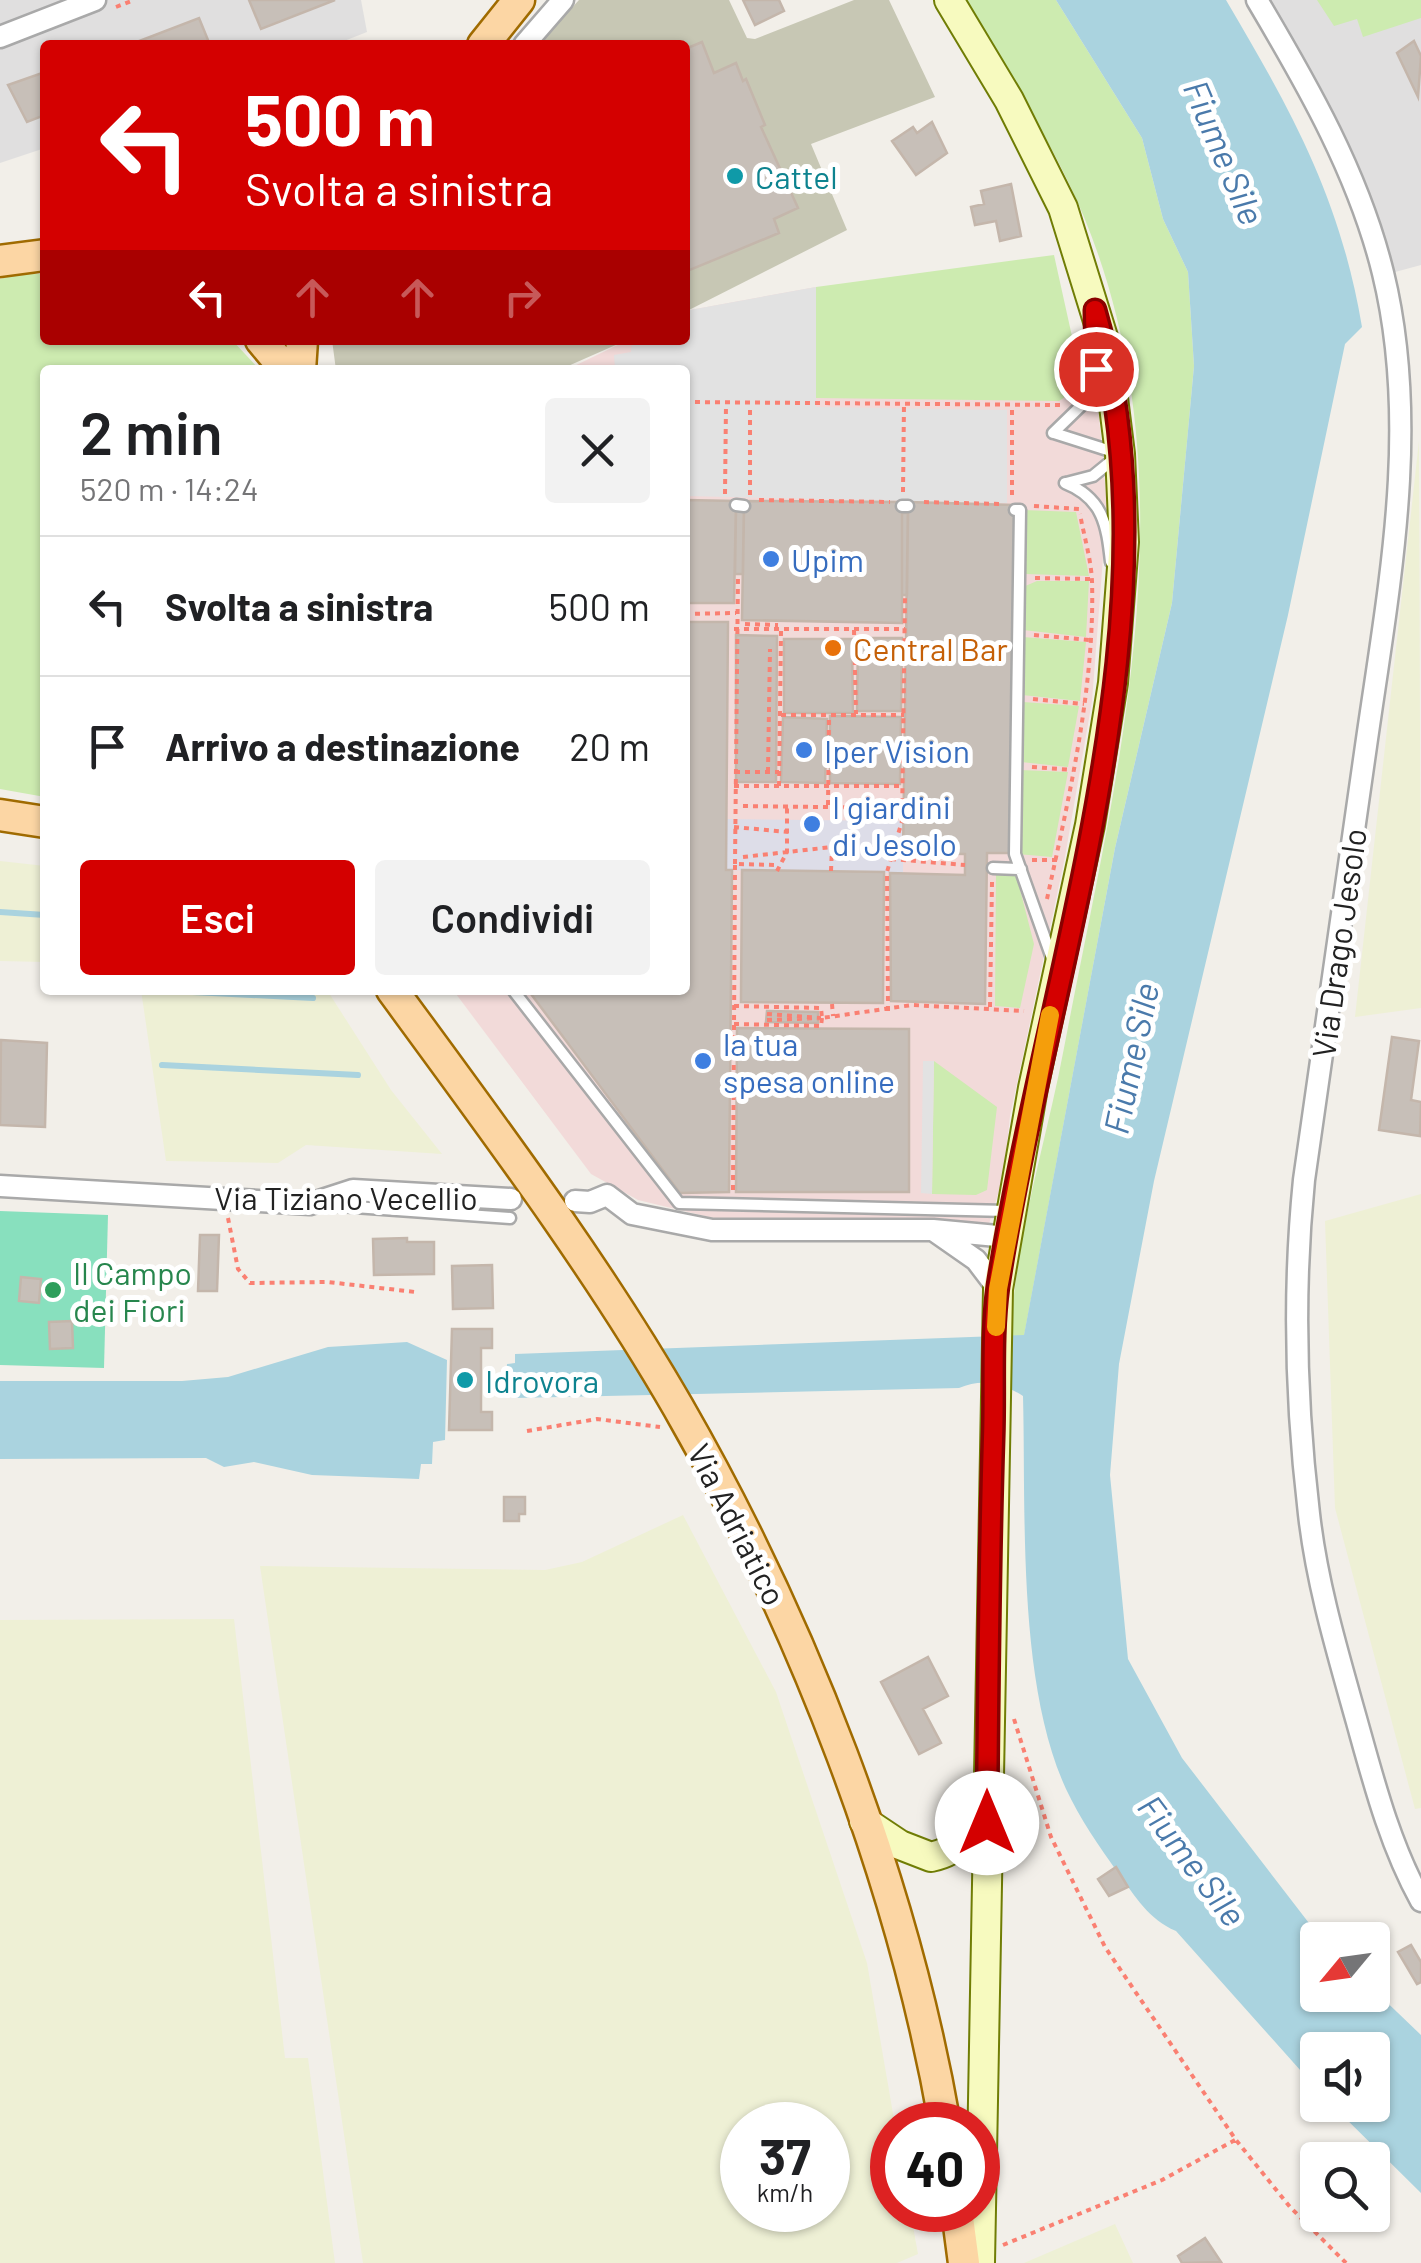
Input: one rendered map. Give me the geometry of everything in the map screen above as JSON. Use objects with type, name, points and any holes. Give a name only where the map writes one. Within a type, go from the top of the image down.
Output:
[{"type":"main road","points":[[487,40],[519,0]]},
{"type":"main road","points":[[0,262],[40,256]]},
{"type":"main road","points":[[265,345],[282,365]]},
{"type":"main road","points":[[0,815],[40,821]]},
{"type":"main road","name":"Via Adriatico","points":[[395,995],[636,1339],[678,1406],[786,1616],[864,1821],[910,1969],[940,2102]]},
{"type":"main road","points":[[966,2232],[976,2258]]},
{"type":"street","points":[[0,36],[95,0]]},
{"type":"street","points":[[528,40],[563,0]]},
{"type":"street","points":[[949,0],[1009,100],[1064,208],[1107,350],[1120,454],[1124,542],[1113,684],[1070,860],[1059,976],[1033,1088],[998,1289],[976,2258]]},
{"type":"street","name":"Via Drago Jesolo","points":[[1257,0],[1295,64],[1349,173],[1384,275],[1401,414],[1395,543],[1304,1180],[1299,1232],[1299,1356],[1309,1515],[1329,1619],[1378,1796],[1421,1901]]},
{"type":"street","name":"Via Tiziano Vecellio","points":[[0,1186],[310,1204],[353,1190],[510,1208]]},
{"type":"street","points":[[575,1201],[590,1202],[607,1195],[632,1214],[712,1230],[933,1230],[1011,1224]]},
{"type":"street","points":[[933,1230],[976,1260],[998,1289]]},
{"type":"street","points":[[864,1821],[919,1855],[948,1853],[972,1831],[987,1784]]},
{"type":"lane","points":[[1095,310],[1096,369],[1088,399],[1054,433],[1120,454]]},
{"type":"lane","points":[[1119,622],[1106,522],[1085,492],[1065,483],[1093,476],[1120,454]]},
{"type":"lane","points":[[1013,507],[1020,510],[1019,864],[1059,976]]},
{"type":"lane","points":[[992,868],[1019,864]]},
{"type":"lane","points":[[518,995],[679,1204],[1011,1224]]},
{"type":"path","points":[[690,402],[1058,406],[1068,400]]},
{"type":"path","points":[[904,403],[904,505]]},
{"type":"path","points":[[725,499],[726,404]]},
{"type":"path","points":[[743,503],[750,404]]},
{"type":"path","points":[[1012,404],[1013,507]]},
{"type":"path","points":[[1041,928],[1070,860],[1072,770],[1083,704],[1092,579],[1080,509]]},
{"type":"path","points":[[734,1205],[734,629],[738,574]]},
{"type":"path","points":[[1020,577],[1092,579]]},
{"type":"path","points":[[888,1011],[891,860],[902,808],[905,595]]},
{"type":"path","points":[[690,614],[736,613]]},
{"type":"path","points":[[745,624],[905,630]]},
{"type":"path","points":[[734,629],[779,627]]},
{"type":"path","points":[[779,627],[779,786]]},
{"type":"path","points":[[854,630],[856,714]]},
{"type":"path","points":[[1020,634],[1089,640]]},
{"type":"path","points":[[768,772],[770,649]]},
{"type":"path","points":[[1018,698],[1083,704]]},
{"type":"path","points":[[781,714],[904,714]]},
{"type":"path","points":[[828,807],[829,715]]},
{"type":"path","points":[[1018,766],[1072,770]]},
{"type":"path","points":[[735,772],[779,772]]},
{"type":"path","points":[[734,786],[902,786]]},
{"type":"path","points":[[743,806],[902,808]]},
{"type":"path","points":[[735,864],[777,868],[787,852],[787,806]]},
{"type":"path","points":[[734,827],[788,832]]},
{"type":"path","points":[[743,857],[832,847],[894,848]]},
{"type":"path","points":[[831,871],[832,847]]},
{"type":"path","points":[[891,860],[965,865]]},
{"type":"path","points":[[1019,864],[1070,860]]},
{"type":"path","points":[[990,1007],[992,868]]},
{"type":"path","points":[[767,1017],[818,1021],[912,1006],[990,1007],[1024,1012],[1027,995]]},
{"type":"path","points":[[832,1004],[832,1016]]},
{"type":"path","points":[[734,1006],[821,1008],[822,1018],[821,1026],[734,1024]]},
{"type":"path","points":[[225,1198],[238,1268],[250,1283],[328,1282],[415,1292]]},
{"type":"path","points":[[527,1431],[596,1420],[629,1424]]},
{"type":"path","points":[[1010,1709],[1052,1837],[1104,1947],[1236,2140],[1290,2207],[1346,2263]]},
{"type":"path","points":[[976,2258],[1162,2180],[1236,2140]]},
{"type":"shaded area","points":[[0,0],[361,0],[367,32],[347,40],[40,40],[40,150],[0,163]]},
{"type":"shaded area","name":"Cattel","points":[[579,0],[729,0],[747,38],[755,39],[854,0],[889,0],[935,97],[811,144],[847,230],[690,309],[690,40],[543,40]]},
{"type":"shaded area","points":[[1257,0],[1421,0],[1421,265],[1384,275],[1367,221]]},
{"type":"shaded area","points":[[816,287],[816,398],[1077,385],[1079,376],[1097,395],[1107,506],[1092,701],[1065,857],[1010,1116],[1004,1174],[989,1224],[717,1219],[638,1200],[591,1174],[457,995],[690,995],[690,365],[576,365],[618,345],[690,345],[690,310]]},
{"type":"shaded area","points":[[816,287],[816,407],[1007,410],[1007,503],[690,496],[690,365],[615,365],[614,355],[631,352],[632,345],[690,345],[690,310]]},
{"type":"shaded area","points":[[333,345],[616,345],[570,365],[335,365]]},
{"type":"shaded area","points":[[1419,441],[1421,1008],[1355,1017]]},
{"type":"shaded area","points":[[727,819],[903,821],[903,873],[726,870]]},
{"type":"shaded area","points":[[0,861],[40,865],[40,962],[0,961]]},
{"type":"shaded area","points":[[142,995],[330,995],[391,1090],[442,1154],[306,1145],[278,1163],[166,1161]]},
{"type":"shaded area","points":[[923,1061],[934,1061],[932,1194],[921,1193]]},
{"type":"shaded area","points":[[1421,1194],[1421,1808],[1415,1809],[1335,1508],[1325,1221]]},
{"type":"shaded area","points":[[683,1515],[776,1692],[867,1963],[891,2102],[870,2102],[870,2232],[914,2232],[918,2254],[897,2263],[363,2263],[260,1566],[545,1570],[582,1562]]},
{"type":"shaded area","points":[[234,1619],[285,2058],[308,2058],[335,2263],[0,2263],[0,1620]]},
{"type":"shaded area","points":[[1115,2224],[1133,2263],[1024,2263]]},
{"type":"green space","points":[[964,0],[1056,0],[1142,138],[1163,219],[1188,272],[1194,366],[1172,603],[1115,848],[1024,1336],[1011,1337],[1024,1228],[1064,1048],[1122,736],[1135,631],[1140,527],[1135,422],[1117,319],[1084,217],[1043,133]]},
{"type":"green space","points":[[1317,0],[1421,0],[1421,18],[1363,37],[1357,19],[1334,26]]},
{"type":"green space","points":[[1054,255],[1079,368],[1074,388],[1059,401],[816,398],[816,287]]},
{"type":"green space","points":[[40,274],[40,345],[237,345],[255,365],[40,365],[40,796],[0,789],[0,279]]},
{"type":"green space","points":[[1023,510],[1076,512],[1089,576],[1025,574]]},
{"type":"green space","points":[[1037,581],[1089,581],[1086,637],[1023,630],[1023,587]]},
{"type":"green space","points":[[1023,637],[1086,642],[1080,701],[1022,695]]},
{"type":"green space","points":[[1023,702],[1079,706],[1068,767],[1021,762]]},
{"type":"green space","points":[[1020,770],[1068,772],[1052,857],[1017,854]]},
{"type":"green space","points":[[996,873],[1016,874],[1034,944],[1020,1008],[995,1006]]},
{"type":"green space","points":[[934,1061],[997,1107],[987,1190],[976,1195],[932,1194]]},
{"type":"green space","name":"Il Campo dei Fiori","points":[[0,1211],[108,1215],[104,1368],[0,1365]]},
{"type":"water","name":"Fiume Sile","points":[[1056,0],[1226,0],[1292,118],[1327,196],[1353,280],[1362,327],[1345,344],[1288,615],[1154,1181],[1119,1364],[1110,1475],[1128,1659],[1182,1758],[1308,1922],[1300,1922],[1300,2012],[1390,2012],[1390,2005],[1421,2035],[1421,2193],[1390,2162],[1390,2142],[1369,2142],[1349,2122],[1390,2122],[1390,2032],[1300,2032],[1300,2070],[1176,1931],[1143,1906],[1071,1800],[1050,1746],[1032,1648],[1025,1544],[1023,1396],[1000,1385],[984,1383],[959,1388],[515,1398],[515,1388],[506,1388],[507,1364],[515,1363],[515,1354],[1024,1335],[1115,848],[1172,603],[1194,366],[1188,272],[1163,219],[1142,138]]},
{"type":"water","points":[[407,1342],[447,1360],[445,1440],[433,1442],[432,1464],[421,1464],[419,1479],[312,1475],[254,1462],[224,1467],[206,1458],[0,1459],[0,1381],[182,1381],[228,1377],[328,1347]]},
{"type":"building","points":[[249,0],[335,0],[261,29]]},
{"type":"building","points":[[743,0],[779,0],[784,11],[755,25]]},
{"type":"building","points":[[199,18],[208,40],[142,40]]},
{"type":"building","points":[[1414,41],[1421,56],[1418,97],[1397,53]]},
{"type":"building","name":"Cattel","points":[[702,42],[714,73],[736,63],[798,208],[774,219],[779,233],[690,270],[690,47]]},
{"type":"building","points":[[40,74],[40,117],[27,122],[8,85]]},
{"type":"building","points":[[932,122],[947,153],[916,175],[892,141],[913,127],[917,133]]},
{"type":"building","points":[[1011,184],[1021,236],[1000,241],[996,221],[975,225],[971,207],[984,204],[981,191]]},
{"type":"building","points":[[690,500],[736,501],[734,603],[690,603]]},
{"type":"building","points":[[744,501],[902,502],[902,623],[742,620]]},
{"type":"building","points":[[908,502],[1014,505],[1018,544],[1013,853],[987,853],[985,1004],[891,1001],[890,873],[965,875],[965,854],[903,853]]},
{"type":"building","points":[[736,511],[744,511],[743,574],[735,574]]},
{"type":"building","points":[[902,513],[908,513],[907,595],[902,595]]},
{"type":"building","points":[[690,622],[728,622],[726,870],[732,870],[729,1192],[680,1193],[532,995],[690,995]]},
{"type":"building","points":[[736,635],[777,636],[776,782],[736,782]]},
{"type":"building","points":[[858,638],[902,638],[901,711],[857,711]]},
{"type":"building","points":[[784,639],[852,639],[853,713],[784,713]]},
{"type":"building","points":[[830,716],[901,717],[900,784],[830,783]]},
{"type":"building","name":"Iper Vision","points":[[783,717],[827,719],[825,783],[781,782]]},
{"type":"building","points":[[742,870],[884,872],[883,1003],[741,1002]]},
{"type":"building","points":[[767,1011],[818,1012],[818,1023],[766,1022]]},
{"type":"building","points":[[737,1028],[909,1029],[909,1192],[736,1192]]},
{"type":"building","points":[[1392,1037],[1419,1041],[1411,1100],[1421,1102],[1420,1136],[1379,1130]]},
{"type":"building","points":[[1,1040],[47,1043],[45,1127],[0,1125]]},
{"type":"building","points":[[200,1235],[219,1235],[217,1291],[198,1291]]},
{"type":"building","points":[[407,1238],[407,1242],[434,1242],[434,1274],[374,1275],[373,1239]]},
{"type":"building","points":[[492,1265],[493,1308],[453,1309],[452,1266]]},
{"type":"building","points":[[21,1277],[41,1279],[39,1303],[19,1301]]},
{"type":"building","points":[[72,1321],[73,1348],[50,1349],[49,1322]]},
{"type":"building","name":"Idrovora","points":[[452,1329],[492,1329],[492,1348],[481,1348],[481,1412],[492,1412],[492,1430],[449,1430]]},
{"type":"building","points":[[504,1497],[525,1497],[525,1514],[519,1514],[519,1521],[504,1521]]},
{"type":"building","points":[[928,1657],[948,1696],[923,1709],[941,1743],[919,1754],[881,1682]]},
{"type":"building","points":[[1116,1867],[1128,1887],[1109,1896],[1098,1879]]},
{"type":"building","points":[[1411,1945],[1421,1962],[1421,1982],[1417,1984],[1398,1952]]},
{"type":"building","points":[[1205,2238],[1221,2262],[1182,2263],[1178,2256]]},
{"type":"waterway","points":[[0,912],[40,915]]},
{"type":"waterway","points":[[253,995],[313,998]]},
{"type":"waterway","points":[[162,1065],[358,1075]]},
{"type":"slow traffic","points":[[996,1327],[998,1289],[1033,1088],[1050,1015]]},
{"type":"place","name":"Cattel","points":[[735,176]]},
{"type":"place","name":"Upim","points":[[771,559]]},
{"type":"place","name":"Central Bar","points":[[833,648]]},
{"type":"place","name":"Iper Vision","points":[[804,750]]},
{"type":"place","name":"I giardini di Jesolo","points":[[812,824]]},
{"type":"place","name":"la tua spesa online","points":[[703,1061]]},
{"type":"place","name":"Il Campo dei Fiori","points":[[53,1290]]},
{"type":"place","name":"Idrovora","points":[[465,1380]]},
{"type":"route","points":[[987,1823],[998,1289],[1033,1088],[1090,825],[1119,622],[1124,542],[1120,454],[1107,350],[1095,310],[1096,369]]}]
